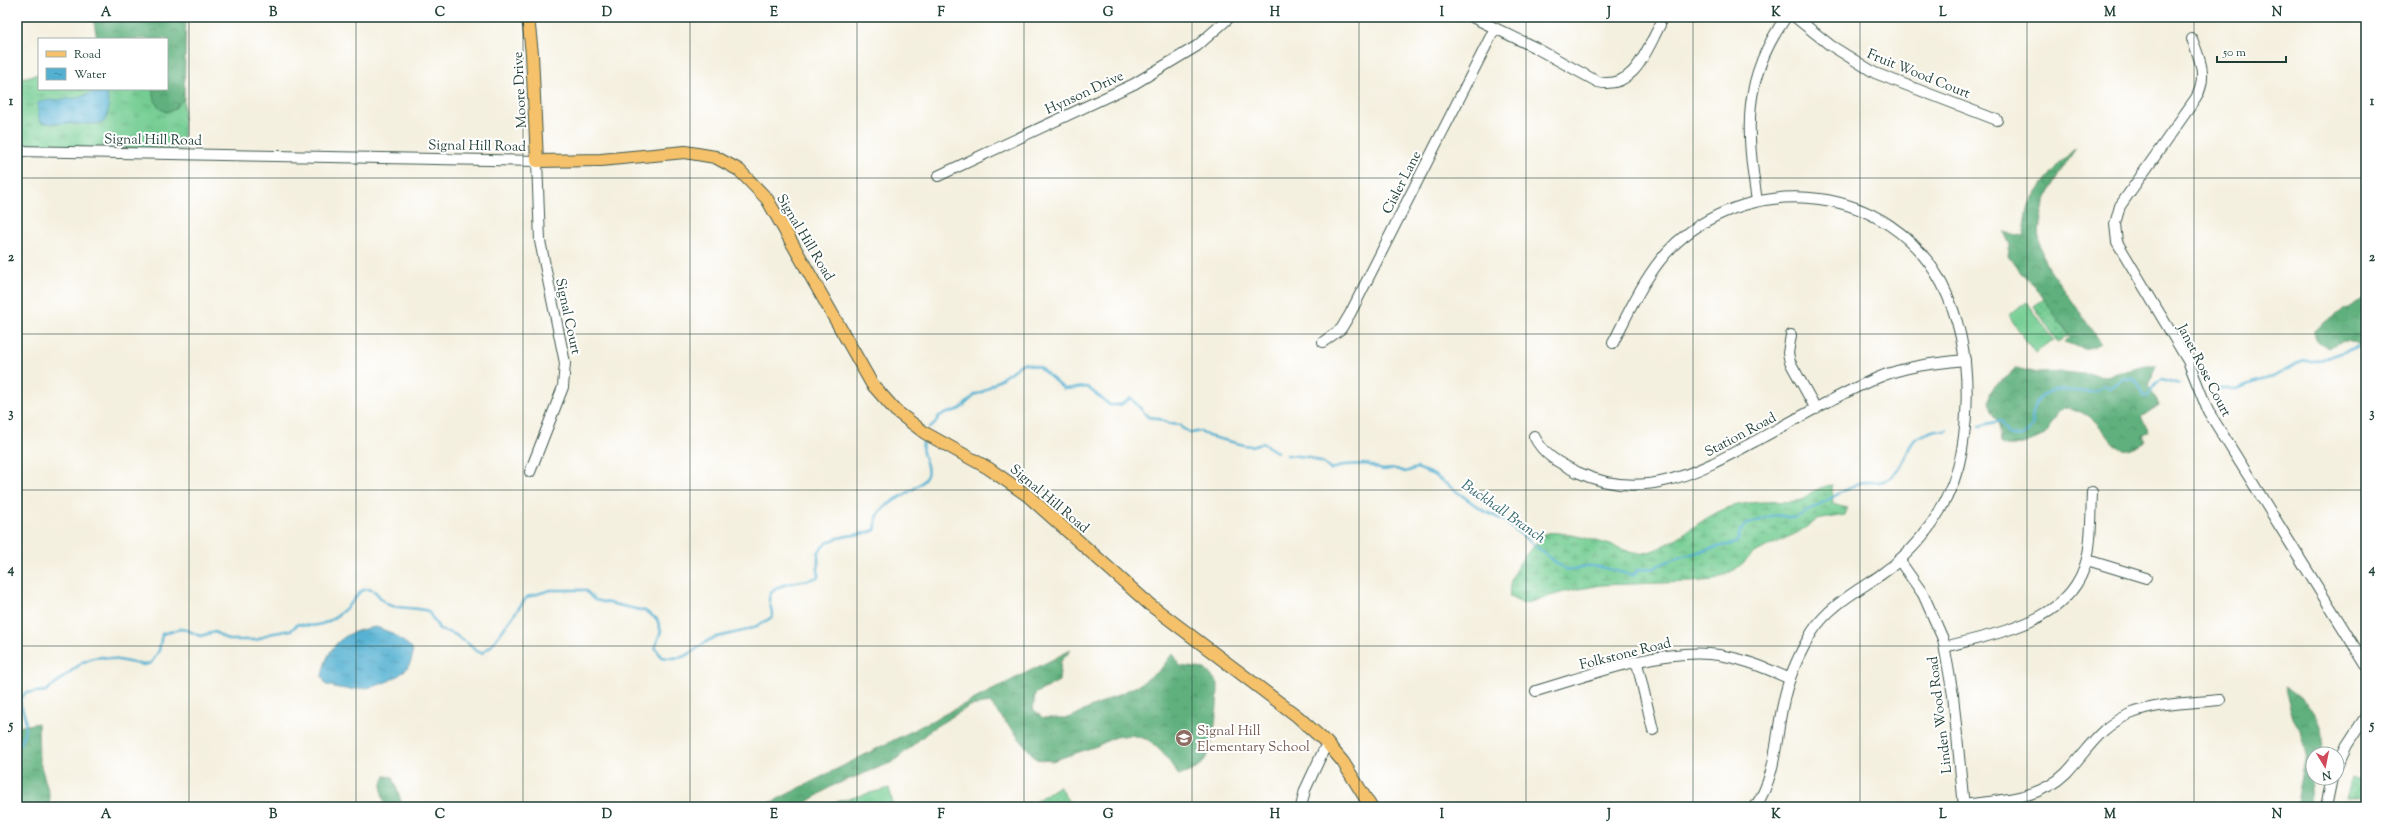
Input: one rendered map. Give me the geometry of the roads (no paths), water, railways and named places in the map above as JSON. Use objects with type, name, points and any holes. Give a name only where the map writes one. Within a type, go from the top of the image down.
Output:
[{"type":"main road","name":"Moore Drive","points":[[528,17],[532,54],[537,161]]},
{"type":"main road","name":"Signal Hill Road","points":[[537,161],[601,160],[684,152],[715,157],[739,170],[767,199],[870,379],[896,411],[925,433],[988,468],[1028,495],[1155,608],[1297,716],[1327,743],[1343,762],[1371,807]]},
{"type":"street","name":"Hynson Drive","points":[[938,176],[1134,84],[1197,46],[1230,17]]},
{"type":"street","points":[[1472,17],[1598,82],[1606,84],[1621,81],[1634,71],[1660,25]]},
{"type":"street","points":[[1757,200],[1748,134],[1751,95],[1756,76],[1768,46],[1786,17]]},
{"type":"street","name":"Fruit Wood Court","points":[[1795,17],[1830,45],[1875,73],[1997,120]]},
{"type":"street","name":"Cisler Lane","points":[[1323,342],[1341,329],[1350,314],[1495,28]]},
{"type":"street","name":"Janet Rose Court","points":[[2192,39],[2202,67],[2201,88],[2196,98],[2120,206],[2115,224],[2117,242],[2188,361],[2208,411],[2366,666]]},
{"type":"street","name":"Signal Hill Road","points":[[17,151],[537,161]]},
{"type":"street","name":"Signal Court","points":[[530,472],[563,388],[565,363],[540,241],[537,161]]},
{"type":"street","points":[[1613,343],[1642,287],[1674,245],[1690,232],[1717,214],[1757,200],[1801,197],[1839,203],[1871,216],[1903,237],[1926,260],[1940,281],[1957,321],[1965,360],[1966,393],[1962,450],[1948,495],[1923,537],[1899,560],[1850,594],[1823,619],[1803,649],[1790,679],[1782,705],[1774,767],[1768,784],[1755,807]]},
{"type":"street","points":[[1791,335],[1788,353],[1790,362],[1816,409]]},
{"type":"street","name":"Station Road","points":[[1534,436],[1546,453],[1555,460],[1581,474],[1616,484],[1649,484],[1672,480],[1708,467],[1862,384],[1896,371],[1940,362],[1965,360]]},
{"type":"street","points":[[1945,646],[2027,624],[2041,617],[2063,600],[2074,588],[2087,560],[2092,492]]},
{"type":"street","name":"Linden Wood Road","points":[[1899,560],[1923,594],[1933,614],[1945,646],[1953,695],[1964,806]]},
{"type":"street","points":[[2087,560],[2146,578]]},
{"type":"street","name":"Folkstone Road","points":[[1536,690],[1672,655],[1709,654],[1746,661],[1790,679]]},
{"type":"street","points":[[1637,663],[1653,730]]},
{"type":"street","points":[[1964,806],[2016,798],[2046,787],[2065,774],[2093,739],[2104,729],[2130,714],[2164,706],[2220,700]]},
{"type":"street","points":[[2345,749],[2366,716]]},
{"type":"street","points":[[1301,807],[1305,790],[1327,743]]},
{"type":"street","points":[[2326,807],[2330,786]]},
{"type":"water","points":[[96,91],[105,91],[107,94],[109,106],[104,122],[95,124],[42,123],[40,121],[38,103],[40,101],[78,98]]},
{"type":"water","points":[[376,627],[392,633],[412,648],[412,657],[409,665],[403,672],[395,678],[366,688],[349,689],[326,685],[322,676],[328,655],[333,647],[346,636],[365,629]]},
{"type":"waterway","name":"Buckhall Branch","points":[[2214,388],[2236,389],[2273,377],[2303,361],[2317,361],[2356,348],[2366,348]]},
{"type":"waterway","name":"Buckhall Branch","points":[[929,428],[935,424],[939,416],[960,409],[976,394],[981,393],[1023,363],[1039,367],[1064,389],[1087,387],[1110,405],[1120,405],[1131,398],[1148,417],[1157,418],[1170,424],[1181,425],[1182,428],[1191,433],[1201,431],[1208,436],[1251,446],[1262,443],[1277,452]]},
{"type":"waterway","name":"Buckhall Branch","points":[[1979,426],[2000,421],[2008,435],[2016,437],[2023,435],[2029,431],[2033,424],[2033,413],[2039,399],[2044,394],[2052,391],[2094,392],[2104,386],[2110,388],[2123,379],[2133,378],[2139,384],[2143,396],[2147,397],[2156,383],[2162,379],[2179,384]]},
{"type":"waterway","name":"Buckhall Branch","points":[[1287,455],[1308,457],[1323,463],[1331,470],[1344,465],[1367,464],[1382,470],[1396,469],[1405,472],[1417,468],[1434,475],[1482,510],[1503,520],[1563,568],[1572,569],[1593,566],[1634,575],[1637,570],[1655,568],[1678,558],[1737,542],[1740,532],[1745,525],[1775,515],[1795,518],[1858,483],[1885,481],[1894,475],[1914,440],[1935,430],[1948,430]]},
{"type":"waterway","name":"Buckhall Branch","points":[[17,749],[23,737],[25,727],[25,718],[20,699],[25,693],[46,691],[83,662],[93,658],[103,657],[144,665],[151,663],[159,651],[162,634],[180,629],[187,630],[200,636],[215,632],[228,640],[257,640],[269,634],[291,630],[298,624],[314,626],[328,622],[340,614],[360,592],[367,589],[374,591],[389,605],[428,611],[440,630],[454,634],[476,651],[482,653],[491,646],[527,597],[551,590],[585,590],[595,600],[645,611],[657,619],[661,631],[655,647],[661,657],[672,658],[688,655],[709,640],[758,626],[772,617],[769,599],[771,593],[782,586],[818,577],[818,553],[823,546],[836,539],[875,530],[877,517],[883,509],[918,486],[927,475],[928,471],[922,449],[924,439]]},
{"type":"place","name":"Signal Hill Elementary School","points":[[1184,738]]}]
